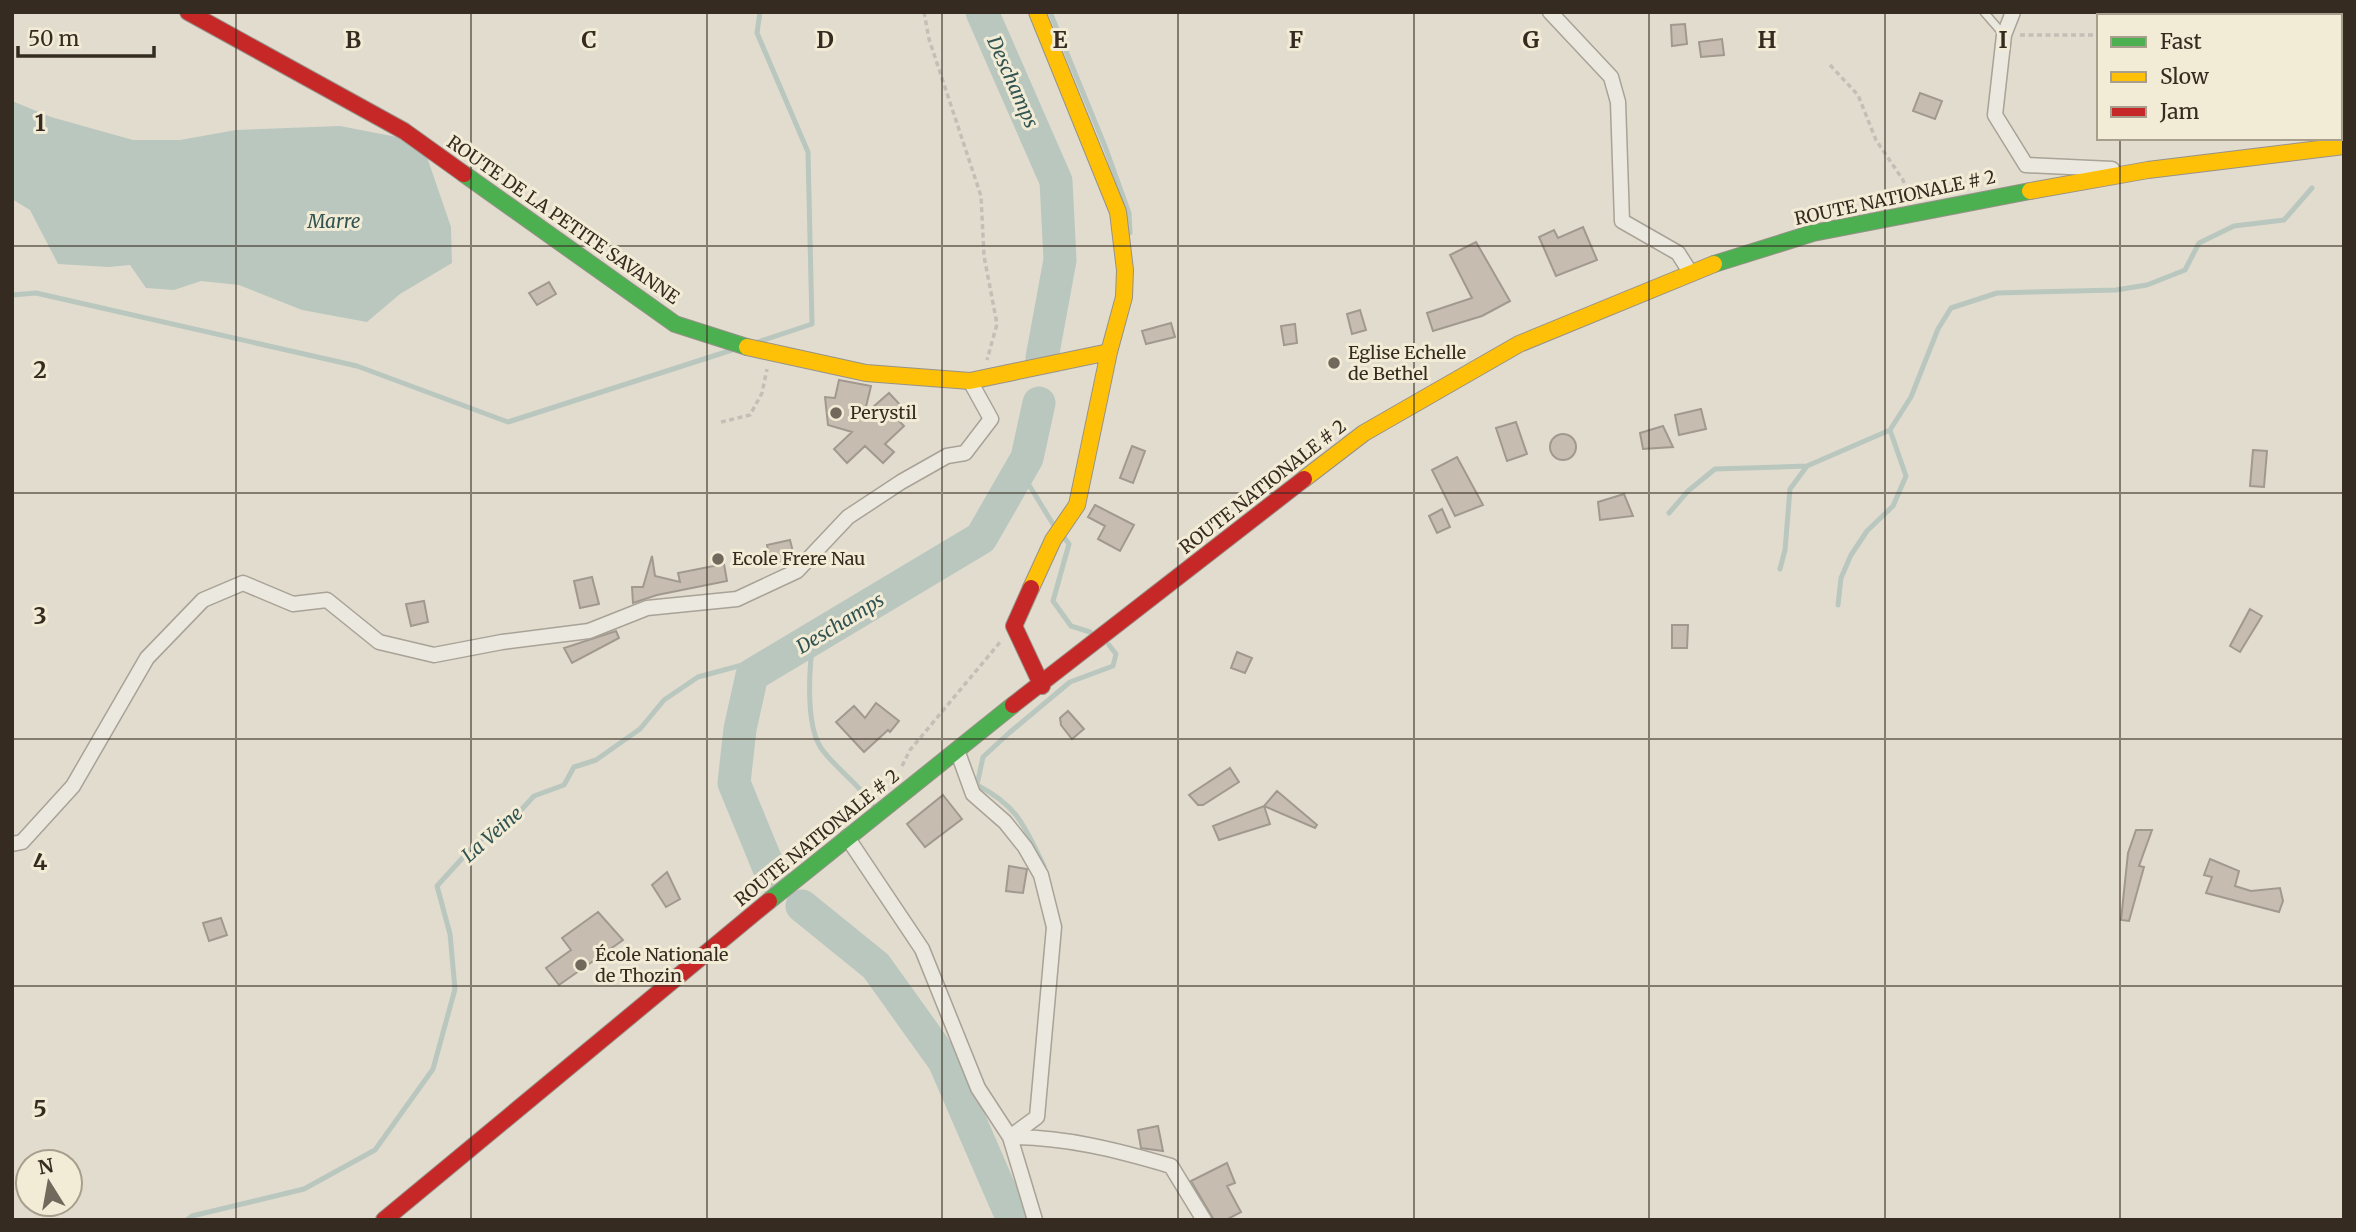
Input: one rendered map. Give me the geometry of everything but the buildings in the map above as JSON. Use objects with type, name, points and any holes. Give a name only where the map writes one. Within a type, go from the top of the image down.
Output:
[{"type":"main road","name":"ROUTE DE LA PETITE SAVANNE","points":[[188,12],[404,131],[675,324],[771,353],[866,373],[975,380],[1109,352]]},
{"type":"main road","points":[[1037,12],[1118,212],[1124,258],[1124,297],[1109,352],[1077,505],[1053,540],[1014,626],[1042,686]]},
{"type":"main road","name":"ROUTE NATIONALE # 2","points":[[384,1220],[847,837],[1364,433],[1519,344],[1690,272],[1813,233],[1913,211],[2148,170],[2344,146]]},
{"type":"street","points":[[1550,12],[1611,77],[1618,102],[1622,221],[1678,253],[1690,272]]},
{"type":"street","points":[[2013,12],[2004,35],[1996,81],[1995,115],[2026,165],[2148,170]]},
{"type":"street","points":[[12,844],[22,842],[73,786],[147,658],[203,600],[243,583],[293,604],[327,600],[379,642],[434,655],[589,631],[648,608],[737,599],[797,571],[848,517],[901,482],[947,456],[965,453],[991,419],[975,380]]},
{"type":"street","points":[[957,750],[973,794],[1005,822],[1025,847],[1041,875],[1054,927],[1037,1117],[1010,1138]]},
{"type":"street","points":[[847,837],[922,949],[978,1088],[1010,1138],[1035,1220]]},
{"type":"street","points":[[1010,1138],[1051,1137],[1111,1149],[1171,1166],[1203,1220]]},
{"type":"lane","points":[[1984,12],[2004,35]]},
{"type":"path","points":[[924,12],[929,39],[981,196],[984,256],[998,324],[975,380]]},
{"type":"path","points":[[2004,35],[2097,35]]},
{"type":"path","points":[[1830,65],[1858,94],[1876,140],[1903,180],[1913,211]]},
{"type":"path","points":[[721,422],[750,415],[762,393],[771,353]]},
{"type":"path","points":[[899,773],[910,750],[1014,626]]},
{"type":"water","name":"Marre","points":[[12,101],[51,117],[133,140],[180,140],[236,130],[340,126],[397,137],[427,157],[451,227],[452,263],[400,294],[367,322],[302,310],[239,285],[201,281],[174,290],[146,288],[130,265],[109,267],[58,264],[30,210],[12,199]]},
{"type":"waterway","points":[[755,343],[812,324],[808,152],[757,33],[760,12]]},
{"type":"waterway","name":"Deschamps","points":[[982,12],[1056,181],[1060,260],[1042,358]]},
{"type":"waterway","points":[[1050,12],[1106,149],[1129,213],[1130,233]]},
{"type":"waterway","points":[[1780,569],[1785,550],[1790,489],[1807,466],[1890,430],[1911,397],[1938,329],[1951,308],[1997,293],[2116,290],[2147,285],[2185,270],[2199,243],[2234,226],[2284,220],[2312,188]]},
{"type":"waterway","points":[[12,295],[36,293],[357,366],[508,422],[732,350]]},
{"type":"waterway","name":"Deschamps","points":[[773,878],[734,783],[740,729],[752,675],[981,538],[1027,458],[1039,403]]},
{"type":"waterway","points":[[1838,605],[1841,578],[1851,555],[1867,531],[1893,506],[1906,476],[1890,430]]},
{"type":"waterway","points":[[1669,513],[1688,491],[1715,469],[1807,466]]},
{"type":"waterway","points":[[1018,474],[1029,485],[1056,529]]},
{"type":"waterway","points":[[1063,536],[1069,544],[1053,601],[1071,626],[1090,632]]},
{"type":"waterway","points":[[814,637],[810,709],[816,737],[827,756],[872,804]]},
{"type":"waterway","points":[[1044,866],[1019,819],[1002,801],[977,785],[983,757],[1070,682],[1113,666],[1116,654],[1109,645]]},
{"type":"waterway","name":"La Veine","points":[[187,1220],[192,1216],[304,1189],[375,1150],[433,1069],[455,989],[450,934],[437,886],[477,842],[511,821],[534,796],[564,785],[574,767],[596,760],[640,729],[664,700],[698,677],[783,654]]},
{"type":"waterway","name":"Deschamps","points":[[802,906],[876,966],[944,1061],[1013,1220]]},
{"type":"traffic: fast","points":[[464,174],[675,324],[747,347]]},
{"type":"traffic: fast","points":[[1714,264],[1813,233],[2030,191]]},
{"type":"traffic: fast","points":[[769,901],[1013,705]]},
{"type":"traffic: slow","points":[[1031,588],[1053,540],[1077,505],[1109,352],[1124,297],[1125,270],[1118,212],[1037,12]]},
{"type":"traffic: slow","points":[[2030,191],[2148,170],[2344,146]]},
{"type":"traffic: slow","points":[[1304,479],[1364,433],[1519,344],[1714,264]]},
{"type":"traffic: slow","points":[[747,347],[866,373],[970,381],[1109,352]]},
{"type":"traffic: jam","points":[[188,12],[404,131],[464,174]]},
{"type":"traffic: jam","points":[[1013,705],[1304,479]]},
{"type":"traffic: jam","points":[[1031,588],[1014,626],[1042,686]]},
{"type":"traffic: jam","points":[[384,1220],[769,901]]},
{"type":"place","name":"Eglise Echelle de Bethel","points":[[1334,363]]},
{"type":"place","name":"Perystil","points":[[836,413]]},
{"type":"place","name":"Ecole Frere Nau","points":[[718,559]]},
{"type":"place","name":"École Nationale de Thozin","points":[[581,965]]}]
